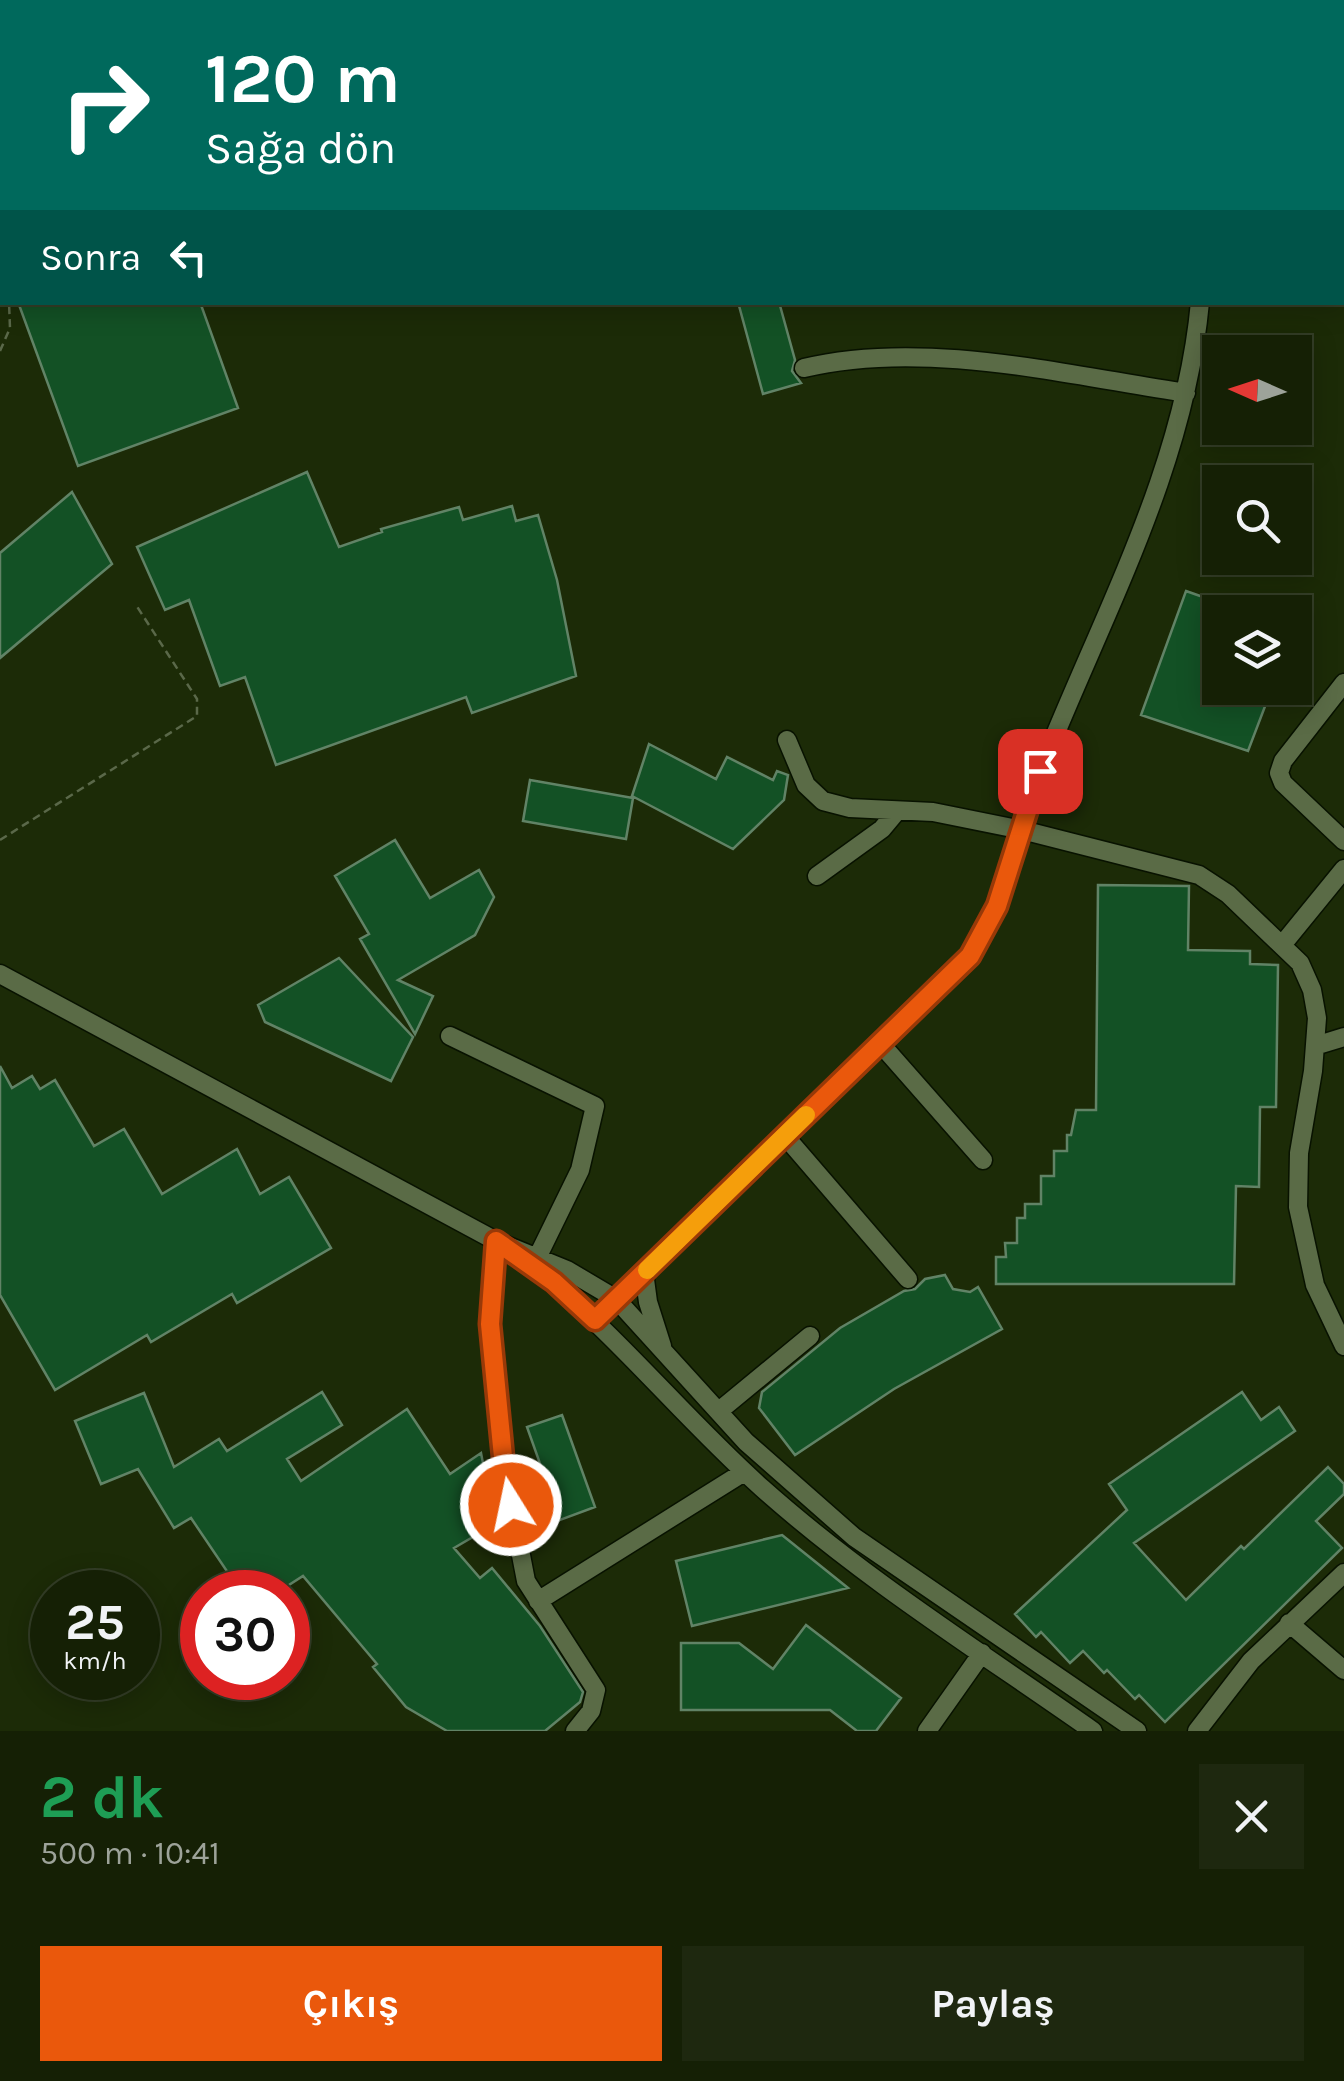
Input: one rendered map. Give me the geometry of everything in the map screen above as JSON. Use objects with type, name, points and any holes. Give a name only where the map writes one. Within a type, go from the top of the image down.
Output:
[{"type":"street","points":[[595,1320],[970,956],[997,906],[1042,765],[1146,519],[1186,393],[1200,305]]},
{"type":"street","points":[[804,368],[844,358],[983,362],[1186,393]]},
{"type":"street","points":[[1344,684],[1283,761],[1280,773],[1286,787],[1344,841]]},
{"type":"street","points":[[787,740],[806,786],[817,797],[850,808],[933,812],[1199,875],[1228,894],[1300,963],[1312,990],[1317,1018],[1299,1153],[1301,1234],[1315,1284],[1344,1346]]},
{"type":"street","points":[[817,876],[882,829],[897,811]]},
{"type":"street","points":[[1282,945],[1344,869]]},
{"type":"street","points":[[0,974],[498,1242],[568,1270],[616,1299],[746,1442],[854,1537],[1137,1731]]},
{"type":"street","points":[[450,1036],[595,1106],[580,1170],[537,1258]]},
{"type":"street","points":[[1315,1046],[1344,1038]]},
{"type":"street","points":[[880,1043],[983,1160]]},
{"type":"street","points":[[785,1136],[908,1279]]},
{"type":"street","points":[[498,1242],[554,1282],[744,1472],[834,1546],[1093,1731]]},
{"type":"street","points":[[498,1242],[490,1324],[504,1467],[526,1582],[596,1690],[591,1711],[574,1731]]},
{"type":"street","points":[[644,1272],[648,1302],[664,1351]]},
{"type":"street","points":[[718,1411],[810,1336]]},
{"type":"street","points":[[538,1602],[744,1472]]},
{"type":"street","points":[[1197,1731],[1250,1660],[1344,1572]]},
{"type":"street","points":[[1288,1624],[1344,1670]]},
{"type":"street","points":[[927,1731],[982,1653]]},
{"type":"path","points":[[0,351],[10,328],[9,305]]},
{"type":"path","points":[[0,840],[197,716],[197,699],[136,605]]},
{"type":"building","points":[[19,305],[201,305],[238,408],[78,466]]},
{"type":"building","points":[[739,305],[780,305],[795,360],[792,371],[801,383],[763,394]]},
{"type":"building","points":[[307,472],[339,547],[382,532],[381,529],[459,507],[463,520],[512,506],[516,521],[538,515],[557,580],[576,676],[472,713],[466,697],[276,765],[245,677],[220,686],[189,600],[165,610],[137,547]]},
{"type":"building","points":[[72,492],[112,564],[0,658],[0,553]]},
{"type":"building","points":[[1186,591],[1202,597],[1202,705],[1266,705],[1248,751],[1141,715]]},
{"type":"building","points":[[649,744],[716,779],[727,757],[773,780],[777,771],[788,775],[784,800],[733,849],[632,796]]},
{"type":"building","points":[[530,780],[633,798],[626,839],[523,821]]},
{"type":"building","points":[[395,840],[430,898],[479,870],[494,897],[475,935],[398,980],[433,996],[415,1034],[360,939],[369,934],[335,876]]},
{"type":"building","points":[[1098,885],[1189,886],[1188,950],[1250,951],[1250,964],[1278,965],[1276,1107],[1260,1107],[1259,1187],[1236,1186],[1234,1284],[996,1284],[996,1257],[1006,1257],[1005,1243],[1017,1243],[1017,1218],[1025,1218],[1025,1204],[1041,1204],[1041,1176],[1054,1176],[1054,1151],[1067,1151],[1067,1135],[1071,1135],[1076,1110],[1096,1110]]},
{"type":"building","points":[[339,958],[413,1037],[391,1081],[265,1022],[258,1005]]},
{"type":"building","points":[[0,1066],[12,1088],[32,1076],[40,1089],[55,1080],[94,1146],[124,1129],[162,1194],[237,1149],[260,1194],[289,1177],[331,1248],[237,1303],[232,1294],[151,1342],[147,1335],[55,1390],[0,1295]]},
{"type":"building","points":[[945,1275],[953,1289],[970,1292],[978,1287],[1002,1329],[894,1389],[795,1455],[759,1408],[762,1392],[840,1328],[904,1291],[915,1289],[925,1279]]},
{"type":"building","points":[[322,1392],[342,1425],[287,1459],[301,1481],[407,1409],[450,1474],[481,1453],[495,1524],[454,1548],[480,1578],[492,1568],[540,1626],[583,1692],[580,1702],[545,1731],[447,1731],[406,1707],[373,1667],[377,1664],[310,1584],[310,1570],[226,1570],[191,1518],[174,1528],[138,1469],[101,1484],[75,1421],[144,1393],[174,1467],[219,1439],[227,1451]]},
{"type":"building","points":[[1242,1392],[1261,1420],[1279,1407],[1295,1431],[1134,1543],[1186,1600],[1328,1467],[1344,1484],[1344,1494],[1316,1521],[1342,1548],[1165,1722],[1139,1695],[1135,1699],[1083,1651],[1070,1663],[1041,1632],[1036,1637],[1015,1614],[1127,1510],[1109,1484]]},
{"type":"building","points":[[562,1415],[595,1507],[560,1520],[527,1427]]},
{"type":"building","points":[[782,1535],[848,1588],[692,1626],[676,1561]]},
{"type":"building","points":[[806,1625],[901,1698],[876,1731],[857,1731],[830,1710],[681,1710],[681,1643],[739,1643],[773,1669]]},
{"type":"slow traffic","points":[[647,1270],[806,1115]]},
{"type":"route","points":[[511,1505],[490,1324],[496,1241],[554,1282],[595,1320],[970,956],[997,906],[1040,771]]}]
